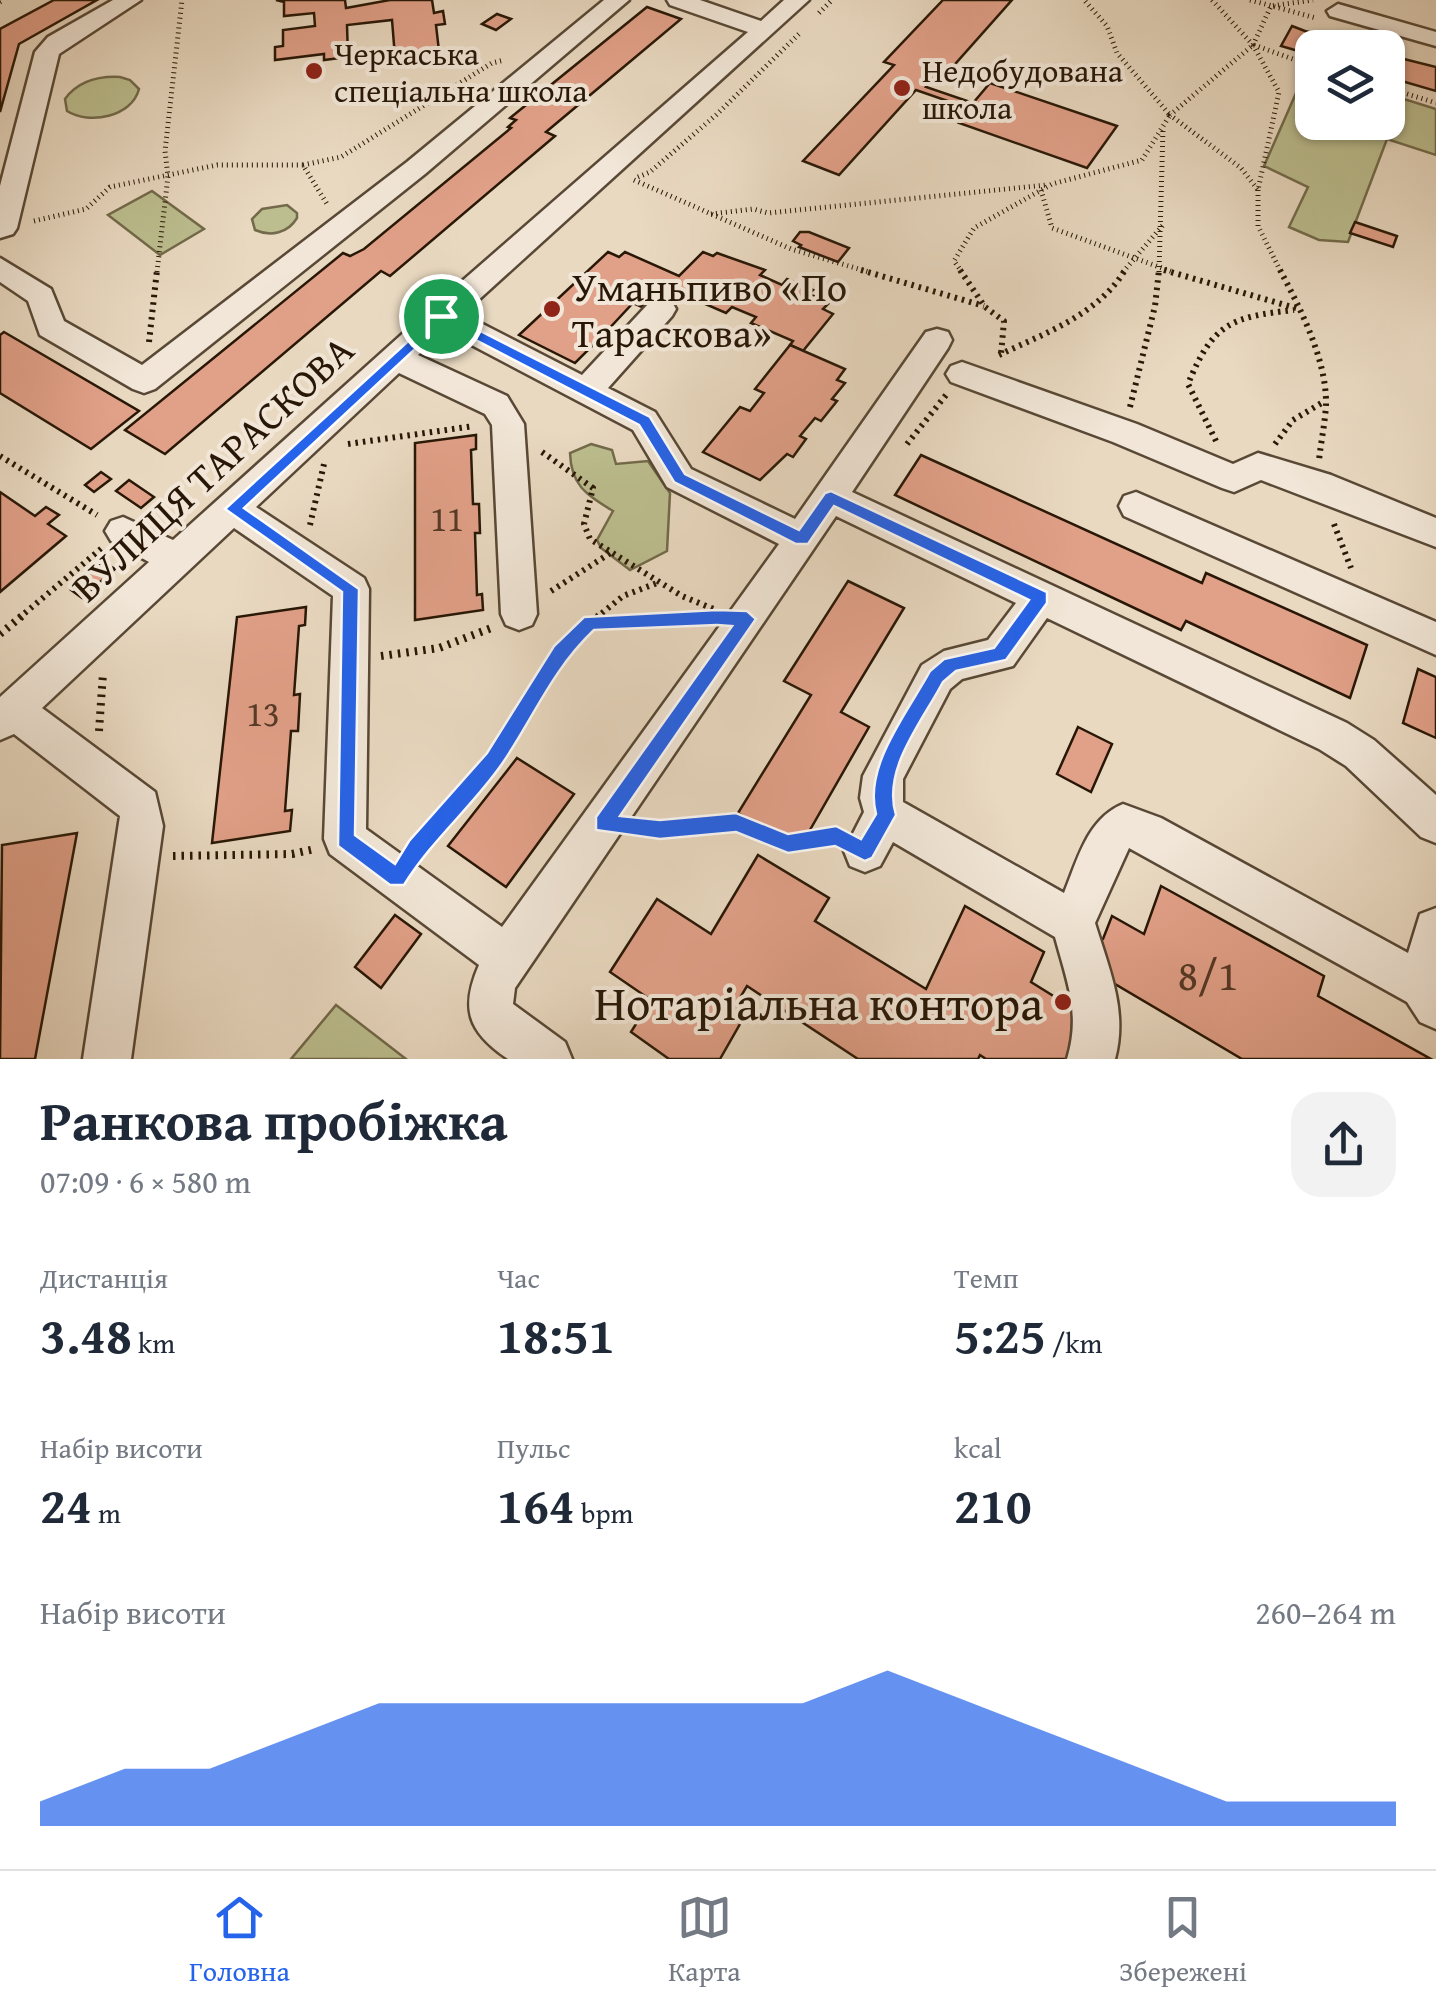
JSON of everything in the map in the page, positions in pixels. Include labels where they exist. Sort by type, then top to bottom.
[{"type":"street","points":[[1,233],[46,52],[56,42],[130,0]]},
{"type":"street","points":[[0,268],[41,296],[51,328],[144,381],[618,0]]},
{"type":"street","points":[[678,0],[765,30]]},
{"type":"street","name":"ВУЛИЦЯ ТАРАСКОВА","points":[[7,716],[441,316],[619,174],[798,0]]},
{"type":"street","points":[[1338,11],[1436,39]]},
{"type":"street","points":[[586,391],[661,309]]},
{"type":"street","points":[[441,316],[644,421],[680,478],[802,539]]},
{"type":"street","points":[[548,1059],[494,1019],[487,1003],[491,983],[831,498],[936,340]]},
{"type":"street","points":[[394,358],[496,404],[508,424],[519,614]]},
{"type":"street","points":[[962,374],[1246,472],[1319,485],[1436,532]]},
{"type":"street","points":[[831,498],[1333,736],[1360,753],[1436,823]]},
{"type":"street","points":[[1136,506],[1436,638]]},
{"type":"street","points":[[233,509],[350,589],[345,840],[508,958]]},
{"type":"street","points":[[123,531],[176,560]]},
{"type":"street","points":[[1040,598],[1000,654],[944,667],[936,677],[883,776],[876,833],[1073,923]]},
{"type":"street","points":[[7,716],[84,762],[140,806],[138,856],[107,1059]]},
{"type":"street","points":[[1090,1059],[1099,1030],[1097,1007],[1073,923],[1108,838],[1123,825],[1146,832],[1430,996],[1436,930]]},
{"type":"path","points":[[144,381],[168,176],[166,151],[182,0]]},
{"type":"path","points":[[619,174],[650,172],[716,116],[832,0]]},
{"type":"path","points":[[1084,0],[1107,26],[1117,53],[1170,115],[1241,168],[1258,190]]},
{"type":"path","points":[[1212,0],[1253,45],[1279,92],[1258,190],[1258,226],[1300,310],[1326,401],[1316,476],[1367,608]]},
{"type":"path","points":[[1250,0],[1314,19],[1338,11]]},
{"type":"path","points":[[1271,6],[1313,0]]},
{"type":"path","points":[[711,214],[753,210],[768,214],[1052,184],[1142,160],[1170,115],[1253,45],[1271,6]]},
{"type":"path","points":[[1253,45],[1295,60]]},
{"type":"path","points":[[1,233],[86,209],[110,188],[217,165],[303,165],[341,157],[492,62],[555,52]]},
{"type":"path","points":[[1405,93],[1436,103]]},
{"type":"path","points":[[1125,433],[1155,306],[1162,224],[1163,126]]},
{"type":"path","points":[[303,165],[341,226]]},
{"type":"path","points":[[619,174],[791,249],[985,307]]},
{"type":"path","points":[[1001,354],[1004,321],[985,307],[954,261],[974,228],[1052,184]]},
{"type":"path","points":[[1041,190],[1052,228],[1131,259],[1300,310]]},
{"type":"path","points":[[962,374],[1081,315],[1113,290],[1131,259],[1162,224]]},
{"type":"path","points":[[1300,310],[1238,316],[1203,344],[1188,384],[1246,472],[1293,420],[1326,401]]},
{"type":"path","points":[[303,555],[325,460],[344,445],[453,427],[508,424],[594,488],[584,524],[590,539],[693,603],[747,619]]},
{"type":"path","points":[[0,456],[123,531],[0,634]]},
{"type":"path","points":[[397,878],[416,848],[494,760],[560,651],[622,596],[656,583]]},
{"type":"path","points":[[590,623],[747,619]]},
{"type":"path","points":[[84,762],[99,740],[106,622]]},
{"type":"path","points":[[603,824],[660,830],[736,822],[788,843],[876,833]]},
{"type":"path","points":[[138,856],[292,854],[345,840]]},
{"type":"green space","points":[[120,77],[139,89],[135,99],[119,112],[98,118],[67,111],[65,99],[76,88],[97,79]]},
{"type":"green space","points":[[1295,95],[1295,140],[1387,140],[1348,242],[1319,240],[1289,227],[1308,187],[1264,166]]},
{"type":"green space","points":[[1405,99],[1436,109],[1436,155],[1390,140],[1405,140]]},
{"type":"green space","points":[[152,191],[204,229],[160,255],[108,215]]},
{"type":"green space","points":[[287,205],[297,213],[289,227],[273,233],[255,230],[252,219],[262,209]]},
{"type":"green space","points":[[591,444],[612,450],[616,464],[648,461],[670,493],[667,551],[630,570],[601,548],[597,540],[613,511],[588,494],[573,474],[570,453]]},
{"type":"green space","points":[[336,1005],[406,1059],[291,1059]]},
{"type":"building","points":[[54,0],[97,0],[19,44],[0,112],[0,29]]},
{"type":"building","points":[[276,0],[345,0],[346,8],[390,0],[432,0],[434,13],[443,11],[445,24],[436,25],[439,51],[395,57],[392,20],[347,25],[348,57],[324,60],[324,54],[275,60],[275,47],[283,46],[283,30],[315,26],[314,13],[284,16],[284,2]]},
{"type":"building","name":"Недобудована школа","points":[[943,0],[1012,0],[940,81],[933,79],[926,87],[973,103],[990,83],[1117,126],[1087,168],[959,123],[971,109],[916,90],[839,175],[803,161],[894,65],[884,62]]},
{"type":"building","points":[[647,7],[681,19],[546,132],[555,136],[390,276],[381,271],[165,454],[125,430],[343,253],[350,256],[364,249],[511,128],[508,127],[516,120],[510,118]]},
{"type":"building","points":[[497,14],[511,19],[496,30],[482,24]]},
{"type":"building","points":[[1292,26],[1302,30],[1295,30],[1295,50],[1281,46]]},
{"type":"building","points":[[1405,59],[1436,67],[1436,91],[1405,82]]},
{"type":"building","points":[[1355,222],[1397,236],[1393,247],[1350,233]]},
{"type":"building","points":[[800,232],[849,248],[838,262],[799,247],[793,241]]},
{"type":"building","points":[[608,252],[619,257],[625,252],[679,276],[703,252],[713,256],[717,253],[765,270],[760,275],[782,285],[787,279],[813,290],[809,294],[829,303],[823,309],[833,314],[803,351],[790,345],[793,341],[751,323],[756,317],[732,307],[726,313],[657,283],[651,290],[657,292],[642,307],[633,303],[605,333],[612,336],[599,349],[593,345],[575,363],[519,335]]},
{"type":"building","points":[[4,332],[139,411],[91,449],[0,393],[0,335]]},
{"type":"building","points":[[790,345],[845,369],[837,380],[845,383],[821,421],[815,418],[800,436],[806,439],[793,457],[787,454],[760,480],[703,452],[740,407],[750,411],[764,393],[755,389]]},
{"type":"building","points":[[476,435],[476,449],[471,450],[473,504],[479,504],[480,533],[475,533],[477,595],[482,594],[483,610],[415,620],[415,443]]},
{"type":"building","points":[[921,455],[1202,583],[1206,573],[1367,645],[1350,698],[1186,621],[1181,630],[895,495]]},
{"type":"building","points":[[101,472],[111,479],[94,492],[85,485]]},
{"type":"building","points":[[129,480],[154,497],[141,508],[116,491]]},
{"type":"building","points":[[0,492],[35,516],[46,507],[59,515],[48,524],[66,536],[0,592]]},
{"type":"building","points":[[147,514],[164,526],[149,539],[132,527]]},
{"type":"building","points":[[103,562],[115,569],[82,598],[71,590]]},
{"type":"building","points":[[848,581],[904,608],[841,712],[869,727],[799,849],[738,813],[811,695],[784,681]]},
{"type":"building","points":[[306,607],[305,625],[299,626],[294,695],[300,694],[298,731],[291,731],[285,811],[292,810],[290,831],[212,843],[237,617]]},
{"type":"building","points":[[1418,669],[1436,677],[1436,738],[1403,723]]},
{"type":"building","points":[[1078,727],[1112,744],[1091,792],[1057,774]]},
{"type":"building","points":[[517,758],[574,794],[506,887],[448,846]]},
{"type":"building","points":[[77,833],[35,1059],[0,1059],[2,845]]},
{"type":"building","points":[[758,855],[829,898],[815,921],[926,989],[965,906],[1044,952],[1031,982],[1084,1015],[1067,1059],[986,1059],[980,1055],[978,1059],[858,1059],[747,986],[741,996],[752,1003],[720,1059],[669,1059],[631,1032],[651,1000],[610,972],[657,899],[711,934]]},
{"type":"building","points":[[1161,886],[1324,976],[1318,996],[1431,1059],[1242,1059],[1093,971],[1095,944],[1103,939],[1112,916],[1144,934]]},
{"type":"building","points":[[395,915],[421,934],[381,988],[355,967]]},
{"type":"place","name":"Черкаська спеціальна школа","points":[[314,71]]},
{"type":"place","name":"Недобудована школа","points":[[902,88]]},
{"type":"place","name":"Уманьпиво «По Тараскова»","points":[[552,309]]},
{"type":"place","name":"Нотаріальна контора","points":[[1063,1002]]},
{"type":"route","points":[[441,316],[644,421],[680,478],[802,539],[831,498],[1040,598],[1000,654],[944,667],[936,677],[883,776],[880,787],[886,815],[865,851],[836,836],[788,843],[736,822],[660,830],[603,824],[747,619],[717,618],[590,623],[560,651],[494,760],[416,848],[397,878],[345,840],[350,589],[233,509],[441,316]]}]
